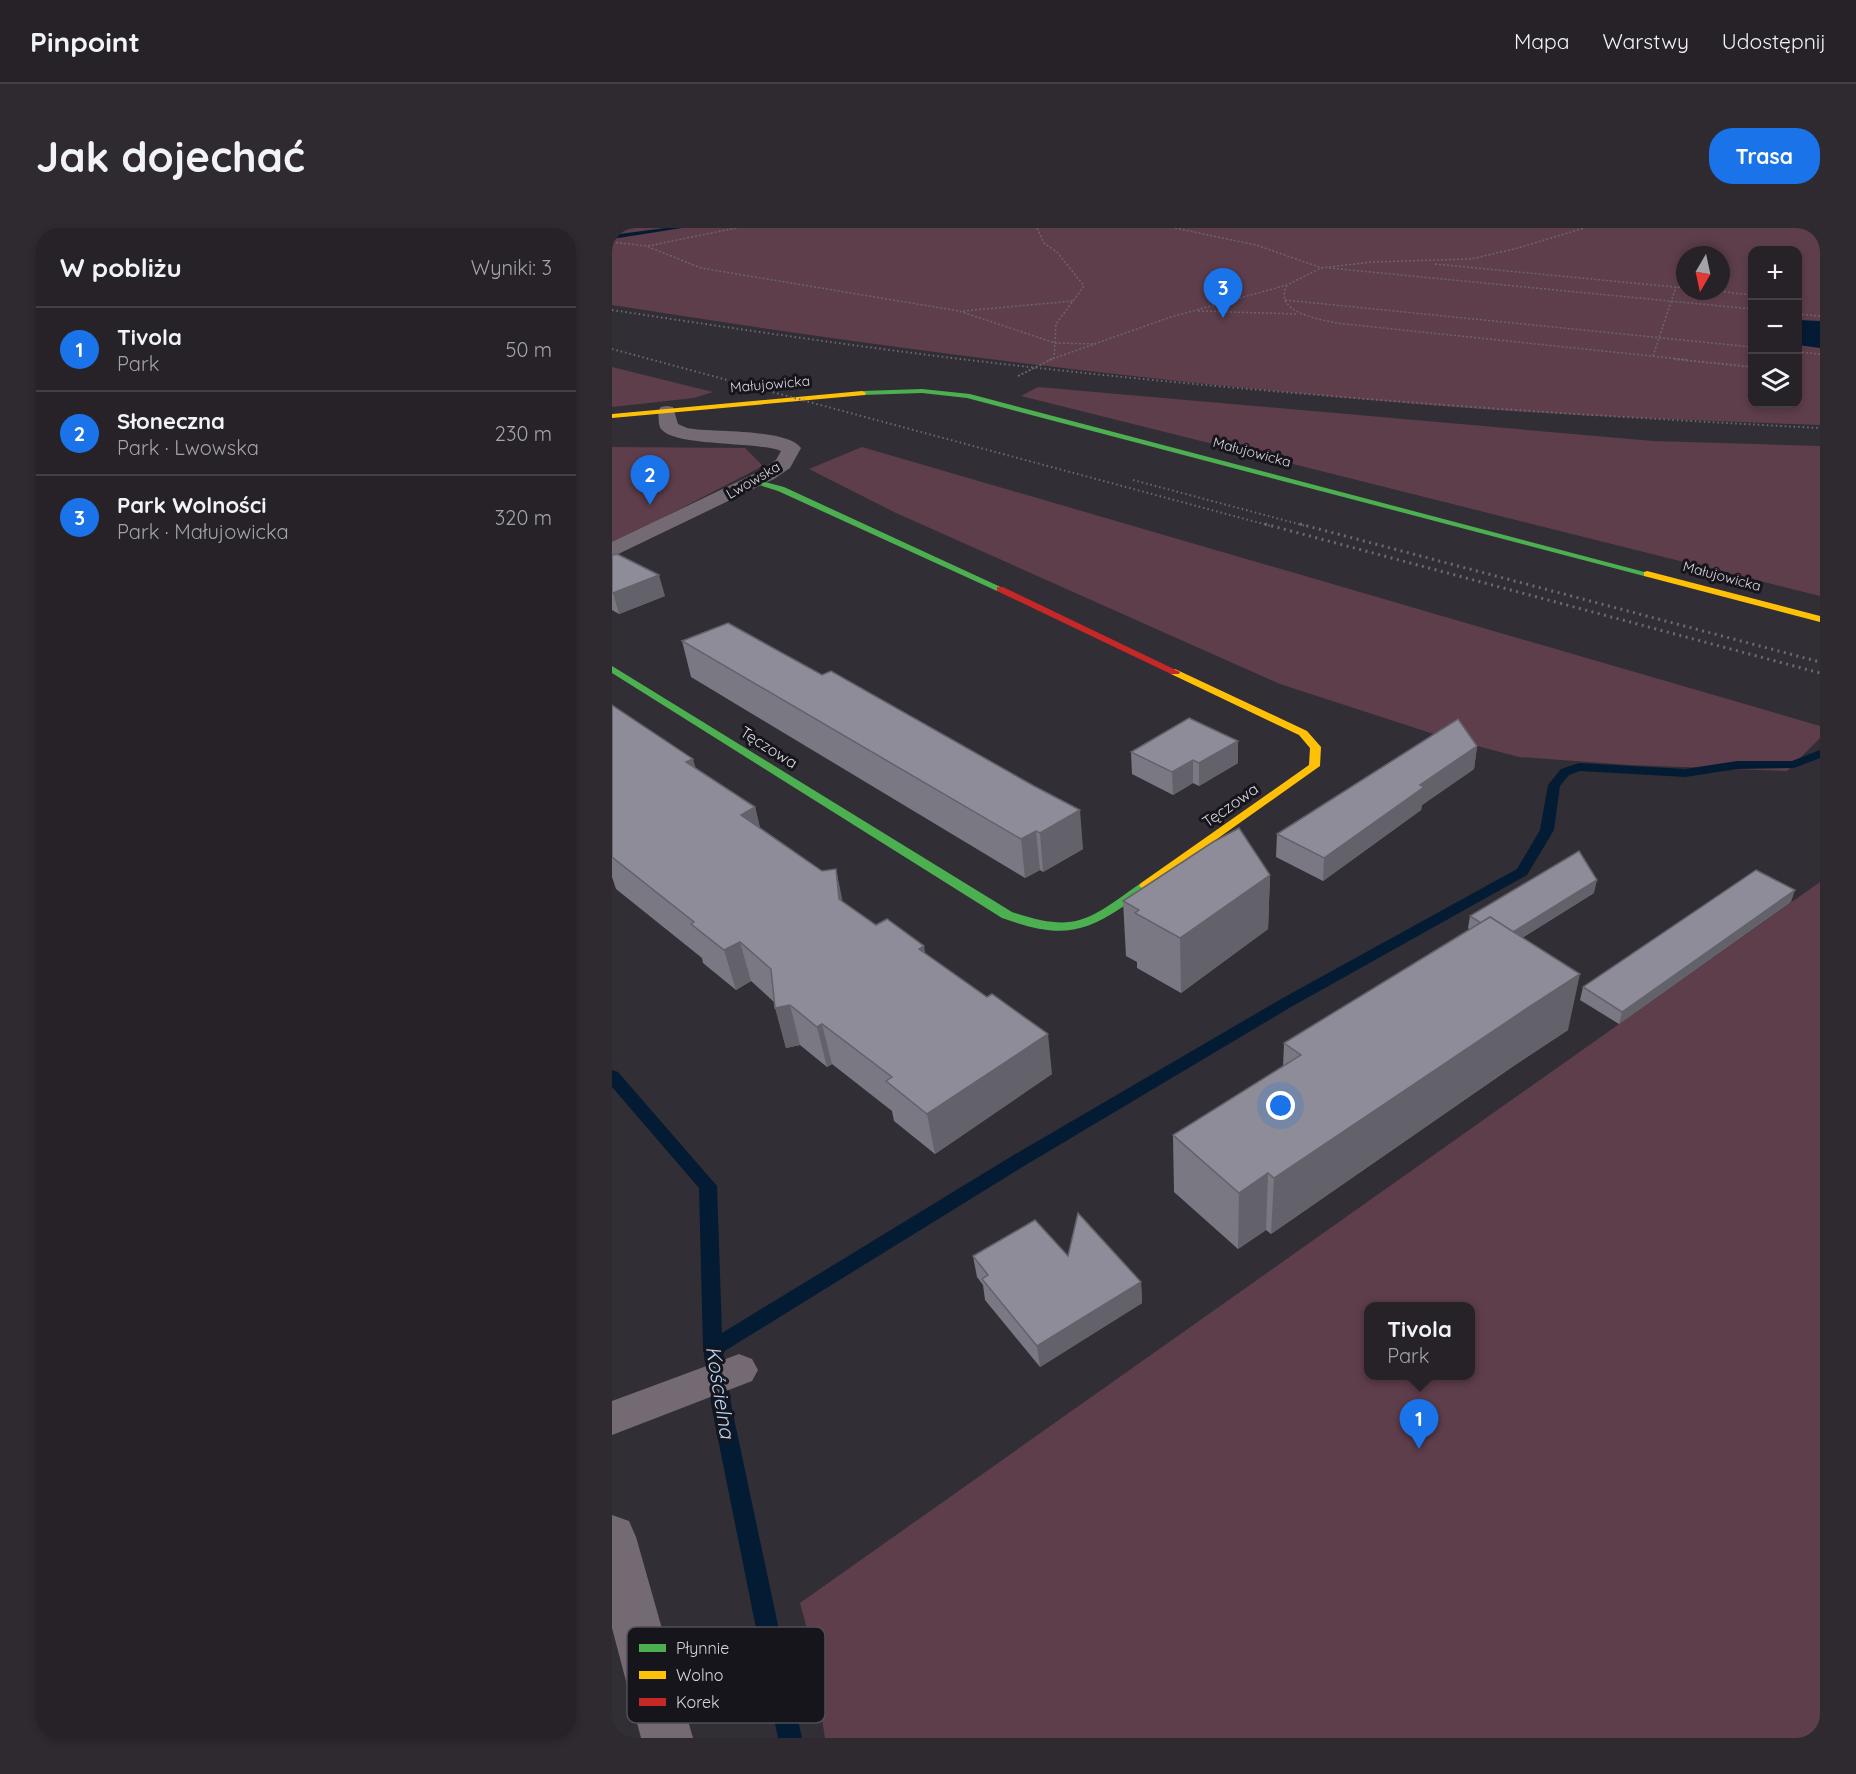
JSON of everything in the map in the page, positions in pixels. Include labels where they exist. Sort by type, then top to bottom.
[{"type":"street","name":"Małujowicka","points":[[612,416],[873,392],[922,391],[967,396],[1820,619]]},
{"type":"street","name":"Lwowska","points":[[612,550],[756,482],[790,457],[791,448],[764,438],[693,435],[677,432],[669,427],[667,411]]},
{"type":"street","name":"Tęczowa","points":[[612,669],[1007,915],[1036,925],[1067,928],[1103,915],[1314,766],[1316,747],[1304,733],[1007,592],[781,489],[756,482]]},
{"type":"street","points":[[612,1537],[637,1627]]},
{"type":"street","points":[[663,1723],[667,1738]]},
{"type":"lane","points":[[612,1418],[739,1370]]},
{"type":"path","points":[[646,246],[736,228]]},
{"type":"path","points":[[1037,228],[1044,243],[1057,252],[1084,286],[1056,324],[1054,358]]},
{"type":"path","points":[[1175,228],[1256,245],[1321,267],[1748,309]]},
{"type":"path","points":[[1027,370],[1054,358],[1192,311],[1287,285],[1321,267],[1371,262],[1471,259],[1584,228]]},
{"type":"path","points":[[612,242],[646,246],[701,268],[959,311],[1055,343],[1098,344]]},
{"type":"path","points":[[1421,262],[1676,287],[1653,356]]},
{"type":"path","points":[[1287,285],[1283,292],[1284,300],[1299,314]]},
{"type":"path","points":[[1730,293],[1748,295]]},
{"type":"path","points":[[959,311],[1073,300]]},
{"type":"path","points":[[1284,300],[1748,348]]},
{"type":"path","points":[[1192,311],[1299,314],[1336,323],[1748,367]]},
{"type":"path","points":[[1802,314],[1820,316]]},
{"type":"path","points":[[1802,352],[1820,354]]},
{"type":"shaded area","points":[[612,228],[1820,228],[1820,425],[1509,411],[1405,403],[1107,373],[810,335],[612,305]]},
{"type":"shaded area","points":[[612,367],[713,392],[694,398],[612,407]]},
{"type":"shaded area","points":[[1038,387],[1653,441],[1820,446],[1820,596],[1021,396]]},
{"type":"shaded area","points":[[612,447],[745,448],[763,466],[612,544]]},
{"type":"shaded area","points":[[862,447],[1820,726],[1820,738],[1787,771],[1630,765],[1519,757],[1443,737],[1280,684],[896,513],[809,469]]},
{"type":"shaded area","points":[[1820,882],[1820,1738],[825,1738],[823,1723],[825,1723],[825,1627],[807,1627],[800,1603]]},
{"type":"water","points":[[1802,320],[1820,321],[1820,348],[1802,346]]},
{"type":"building","points":[[617,554],[659,575],[612,593],[612,555]]},
{"type":"building","points":[[728,623],[822,675],[831,671],[1080,810],[1040,833],[1036,831],[1021,839],[682,641]]},
{"type":"building","points":[[612,705],[693,759],[686,762],[755,807],[741,815],[822,871],[836,869],[839,899],[876,925],[887,919],[924,946],[919,949],[987,997],[992,994],[1048,1034],[927,1114],[886,1081],[892,1077],[822,1024],[817,1027],[790,1005],[775,1008],[771,969],[740,942],[724,950],[691,924],[694,922],[612,857]]},
{"type":"building","points":[[1189,718],[1238,741],[1199,763],[1193,760],[1172,772],[1131,752]]},
{"type":"building","points":[[1458,719],[1477,746],[1420,785],[1424,787],[1324,858],[1277,834]]},
{"type":"building","points":[[1239,828],[1270,875],[1180,938],[1135,913],[1139,910],[1123,901],[1213,842]]},
{"type":"building","points":[[1579,851],[1597,880],[1513,932],[1490,917],[1481,923],[1470,916]]},
{"type":"building","points":[[1756,870],[1795,890],[1622,1012],[1583,987]]},
{"type":"building","points":[[1490,917],[1580,974],[1274,1178],[1268,1173],[1239,1193],[1173,1135],[1301,1055],[1284,1043]]},
{"type":"building","points":[[1078,1213],[1141,1282],[1037,1346],[982,1279],[988,1275],[973,1256],[1035,1220],[1068,1256]]},
{"type":"waterway","name":"Kościelna","points":[[612,237],[679,228]]},
{"type":"waterway","points":[[713,1348],[1018,1161],[1286,1003],[1522,872],[1547,830],[1554,785],[1565,772],[1579,767],[1685,773],[1737,765],[1794,764],[1820,754]]},
{"type":"waterway","name":"Kościelna","points":[[612,1076],[708,1186],[713,1348]]},
{"type":"waterway","name":"Kościelna","points":[[713,1348],[722,1409],[767,1627]]},
{"type":"waterway","name":"Kościelna","points":[[787,1723],[790,1738]]},
{"type":"railway","points":[[612,310],[895,351],[1160,381],[1442,405],[1820,428]]},
{"type":"railway","points":[[612,349],[1271,526]]},
{"type":"railway","points":[[1133,480],[1306,526]]},
{"type":"railway","points":[[1265,524],[1820,673]]},
{"type":"railway","points":[[1300,524],[1820,662]]},
{"type":"traffic: fast","points":[[862,393],[922,391],[967,396],[1647,574]]},
{"type":"traffic: fast","points":[[756,481],[781,489],[1000,589]]},
{"type":"traffic: fast","points":[[612,669],[1007,915],[1051,928],[1077,926],[1108,912],[1145,886]]},
{"type":"traffic: slow","points":[[612,416],[862,393]]},
{"type":"traffic: slow","points":[[1647,574],[1820,619]]},
{"type":"traffic: slow","points":[[1145,886],[1314,766],[1316,747],[1303,733],[1175,672]]},
{"type":"traffic: jam","points":[[1000,589],[1175,672]]},
{"type":"place","name":"Park Wolności","points":[[1223,318]]},
{"type":"place","name":"Słoneczna","points":[[650,505]]},
{"type":"place","name":"Tivola","points":[[1419,1449]]}]
